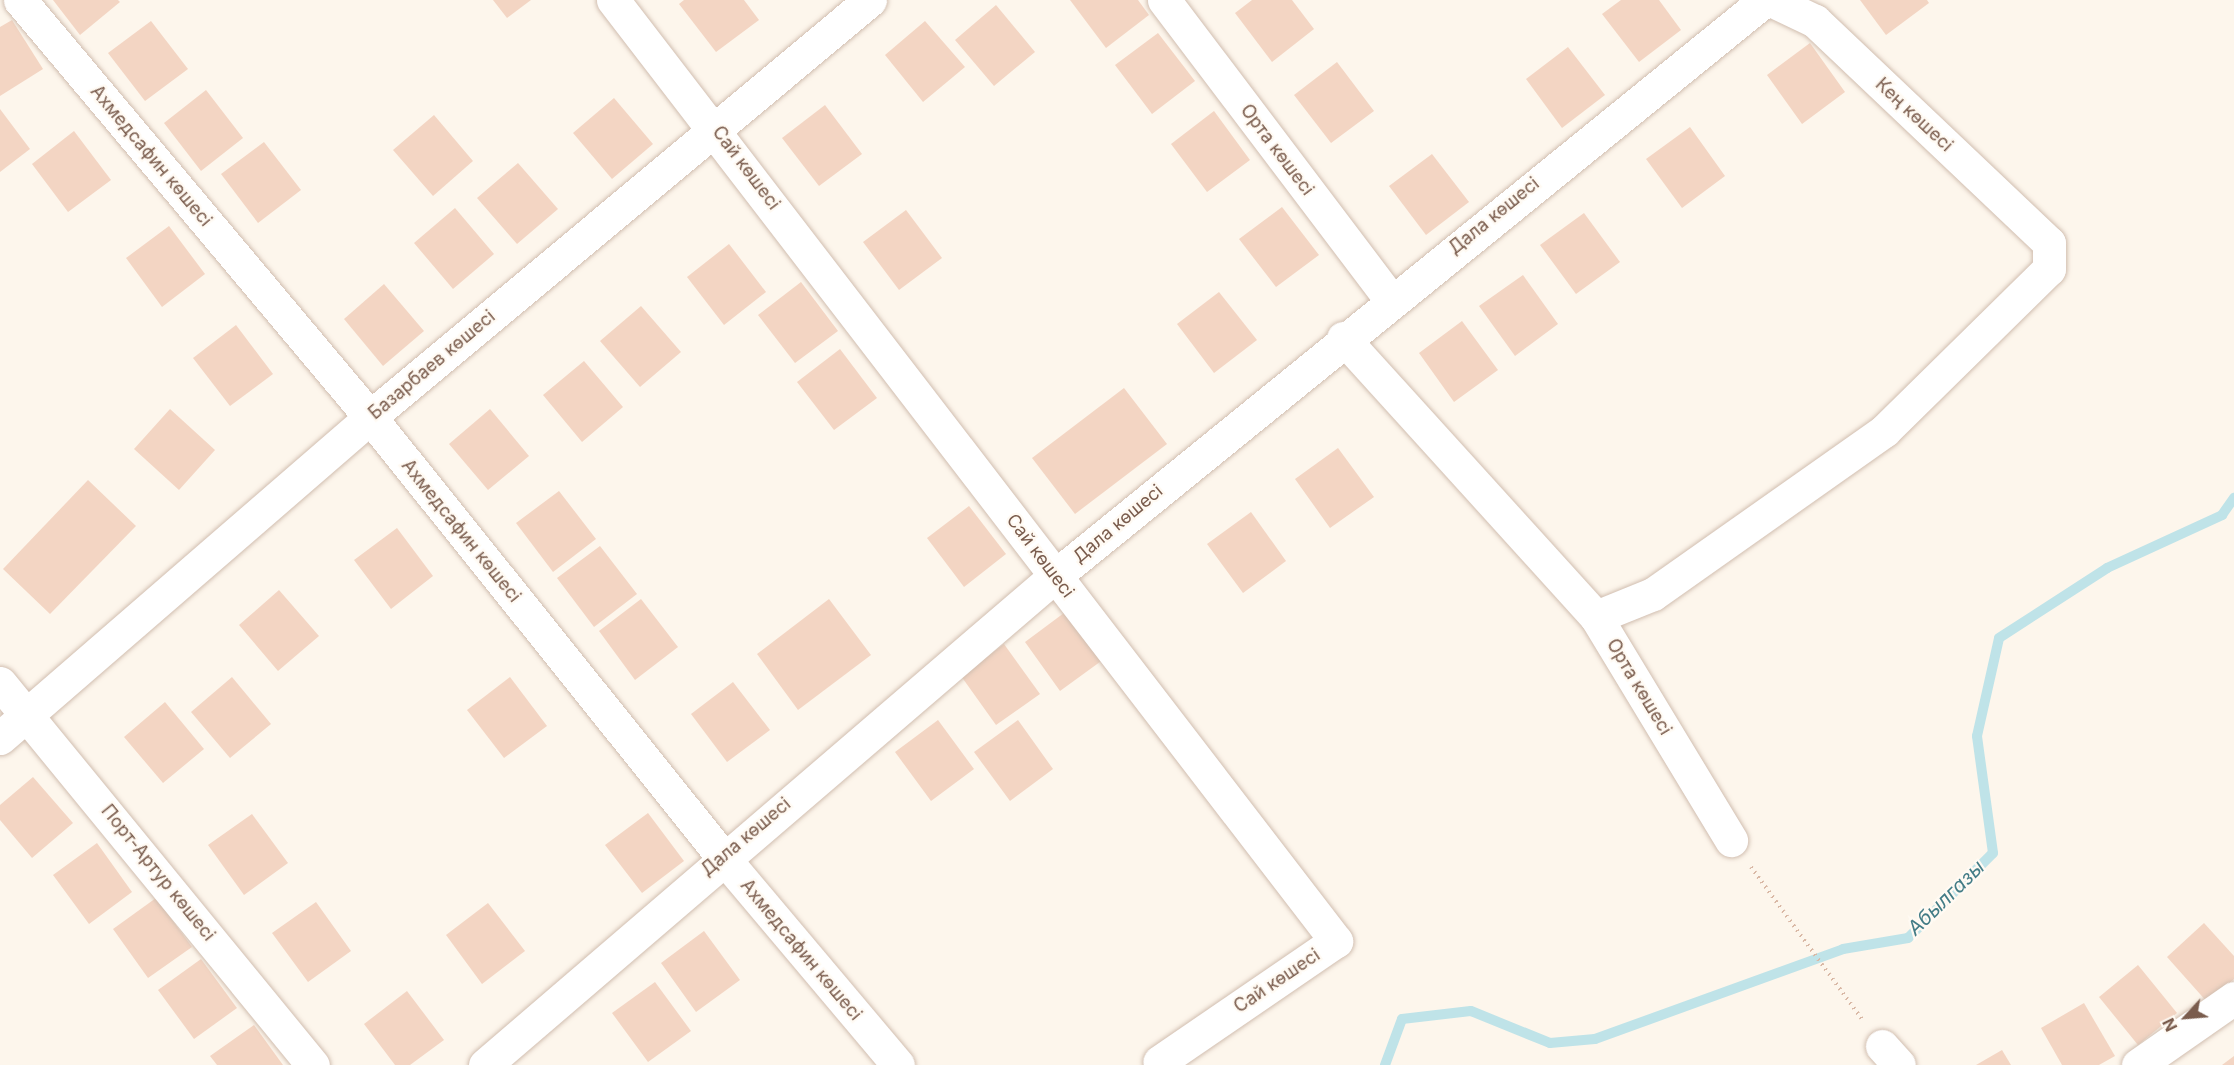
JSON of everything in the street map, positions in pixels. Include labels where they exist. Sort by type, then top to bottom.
[{"type":"street","points":[[0,8],[12,0]]},
{"type":"street","name":"Ахмедсафин көшесі","points":[[21,0],[370,417],[722,856],[897,1065]]},
{"type":"street","name":"Сай көшесі","points":[[613,0],[715,126],[1055,576],[1336,941],[1159,1062]]},
{"type":"street","name":"Базарбаев көшесі","points":[[0,738],[370,417],[715,126],[870,0]]},
{"type":"street","name":"Орта көшесі","points":[[1164,0],[1390,299]]},
{"type":"street","name":"Дала көшесі","points":[[484,1065],[722,856],[1055,576],[1390,299],[1765,0]]},
{"type":"street","name":"Кең көшесі","points":[[1596,617],[1653,594],[1884,431],[2049,269],[2049,243],[1815,21],[1771,0]]},
{"type":"street","name":"Орта көшесі","points":[[1343,338],[1596,617],[1731,840]]},
{"type":"street","name":"Порт-Артур көшесі","points":[[0,683],[27,713],[313,1065]]},
{"type":"street","points":[[2138,1065],[2234,998]]},
{"type":"path","points":[[1731,840],[1890,1055]]},
{"type":"building","points":[[53,0],[118,0],[120,2],[80,35]]},
{"type":"building","points":[[493,0],[531,0],[507,18]]},
{"type":"building","points":[[684,0],[744,0],[759,20],[716,52],[679,4]]},
{"type":"building","points":[[1070,0],[1138,0],[1149,15],[1106,48]]},
{"type":"building","points":[[1252,0],[1292,0],[1314,29],[1272,62],[1235,13]]},
{"type":"building","points":[[1621,0],[1659,0],[1681,30],[1639,62],[1602,14]]},
{"type":"building","points":[[1860,0],[1927,0],[1929,3],[1886,35]]},
{"type":"building","points":[[996,5],[1035,52],[994,86],[955,40]]},
{"type":"building","points":[[12,20],[43,69],[0,96],[0,27]]},
{"type":"building","points":[[151,21],[188,69],[145,101],[108,53]]},
{"type":"building","points":[[925,21],[965,67],[923,102],[885,55]]},
{"type":"building","points":[[1158,33],[1195,81],[1152,114],[1115,65]]},
{"type":"building","points":[[1810,43],[1845,92],[1802,124],[1767,75]]},
{"type":"building","points":[[1568,47],[1605,95],[1562,128],[1526,79]]},
{"type":"building","points":[[1337,62],[1374,111],[1331,143],[1294,95]]},
{"type":"building","points":[[206,90],[243,138],[201,171],[164,123]]},
{"type":"building","points":[[614,98],[653,144],[612,179],[573,133]]},
{"type":"building","points":[[825,105],[862,154],[819,186],[782,138]]},
{"type":"building","points":[[0,109],[30,149],[0,172]]},
{"type":"building","points":[[1214,111],[1250,160],[1207,192],[1171,144]]},
{"type":"building","points":[[434,115],[473,161],[433,196],[393,150]]},
{"type":"building","points":[[1690,127],[1725,176],[1682,208],[1646,159]]},
{"type":"building","points":[[74,131],[111,180],[68,212],[32,164]]},
{"type":"building","points":[[264,142],[301,190],[258,223],[221,174]]},
{"type":"building","points":[[1432,154],[1469,202],[1426,235],[1389,186]]},
{"type":"building","points":[[518,163],[558,209],[517,244],[477,198]]},
{"type":"building","points":[[1282,207],[1319,255],[1276,287],[1239,239]]},
{"type":"building","points":[[455,208],[494,254],[453,289],[414,243]]},
{"type":"building","points":[[906,210],[942,258],[899,290],[863,242]]},
{"type":"building","points":[[1584,213],[1620,262],[1576,294],[1540,245]]},
{"type":"building","points":[[169,226],[205,274],[162,307],[126,258]]},
{"type":"building","points":[[729,244],[766,292],[724,325],[687,277]]},
{"type":"building","points":[[1523,275],[1558,324],[1515,356],[1479,306]]},
{"type":"building","points":[[801,282],[838,331],[795,363],[758,315]]},
{"type":"building","points":[[384,284],[424,331],[383,366],[344,319]]},
{"type":"building","points":[[1219,292],[1257,340],[1214,373],[1177,324]]},
{"type":"building","points":[[641,306],[681,352],[640,387],[600,341]]},
{"type":"building","points":[[1462,321],[1498,370],[1454,402],[1419,353]]},
{"type":"building","points":[[236,325],[273,374],[230,406],[193,358]]},
{"type":"building","points":[[840,349],[877,398],[834,430],[797,382]]},
{"type":"building","points":[[584,361],[623,407],[582,442],[543,395]]},
{"type":"building","points":[[1124,388],[1167,444],[1075,514],[1032,458]]},
{"type":"building","points":[[170,409],[215,450],[179,490],[134,449]]},
{"type":"building","points":[[490,409],[529,456],[488,490],[449,444]]},
{"type":"building","points":[[1338,448],[1374,497],[1330,528],[1295,479]]},
{"type":"building","points":[[88,480],[136,526],[50,614],[3,569]]},
{"type":"building","points":[[559,491],[596,539],[553,572],[516,523]]},
{"type":"building","points":[[969,506],[1006,554],[964,587],[927,538]]},
{"type":"building","points":[[1251,512],[1286,561],[1243,593],[1207,544]]},
{"type":"building","points":[[397,528],[433,576],[391,609],[354,560]]},
{"type":"building","points":[[600,546],[637,594],[594,627],[557,578]]},
{"type":"building","points":[[279,590],[319,636],[278,671],[239,625]]},
{"type":"building","points":[[641,599],[678,647],[635,680],[599,631]]},
{"type":"building","points":[[829,599],[871,655],[798,710],[757,654]]},
{"type":"building","points":[[1068,610],[1104,659],[1060,691],[1025,642]]},
{"type":"building","points":[[1004,644],[1040,694],[996,725],[961,676]]},
{"type":"building","points":[[232,677],[271,724],[230,758],[191,712]]},
{"type":"building","points":[[510,677],[547,726],[504,758],[467,710]]},
{"type":"building","points":[[733,682],[770,730],[727,762],[691,714]]},
{"type":"building","points":[[165,702],[204,749],[163,783],[124,737]]},
{"type":"building","points":[[938,720],[974,769],[931,801],[895,752]]},
{"type":"building","points":[[1018,720],[1053,769],[1010,801],[974,752]]},
{"type":"building","points":[[33,777],[73,823],[32,858],[0,820],[0,805]]},
{"type":"building","points":[[648,813],[684,861],[642,893],[605,845]]},
{"type":"building","points":[[252,814],[288,863],[244,895],[208,845]]},
{"type":"building","points":[[97,843],[132,892],[89,924],[53,875]]},
{"type":"building","points":[[156,898],[192,947],[148,978],[113,929]]},
{"type":"building","points":[[316,902],[351,951],[308,982],[272,933]]},
{"type":"building","points":[[488,903],[525,951],[482,984],[446,935]]},
{"type":"building","points":[[2204,923],[2234,956],[2234,979],[2208,1003],[2167,957]]},
{"type":"building","points":[[704,931],[740,980],[696,1012],[661,963]]},
{"type":"building","points":[[201,959],[237,1008],[194,1039],[158,990]]},
{"type":"building","points":[[2138,965],[2177,1013],[2138,1045],[2099,997]]},
{"type":"building","points":[[655,982],[691,1031],[648,1062],[612,1013]]},
{"type":"building","points":[[407,991],[444,1040],[410,1065],[395,1065],[364,1024]]},
{"type":"building","points":[[2084,1003],[2115,1056],[2099,1065],[2062,1065],[2041,1028]]},
{"type":"building","points":[[254,1025],[283,1065],[217,1065],[210,1056]]},
{"type":"building","points":[[2002,1050],[2011,1065],[1976,1065]]},
{"type":"building","points":[[2234,1056],[2234,1065],[2222,1065]]},
{"type":"waterway","name":"Абылгазы","points":[[1385,1065],[1402,1019],[1471,1011],[1550,1043],[1595,1039],[1843,949],[1908,938],[1993,853],[1977,736],[1999,638],[2107,568],[2222,515],[2234,498]]}]
